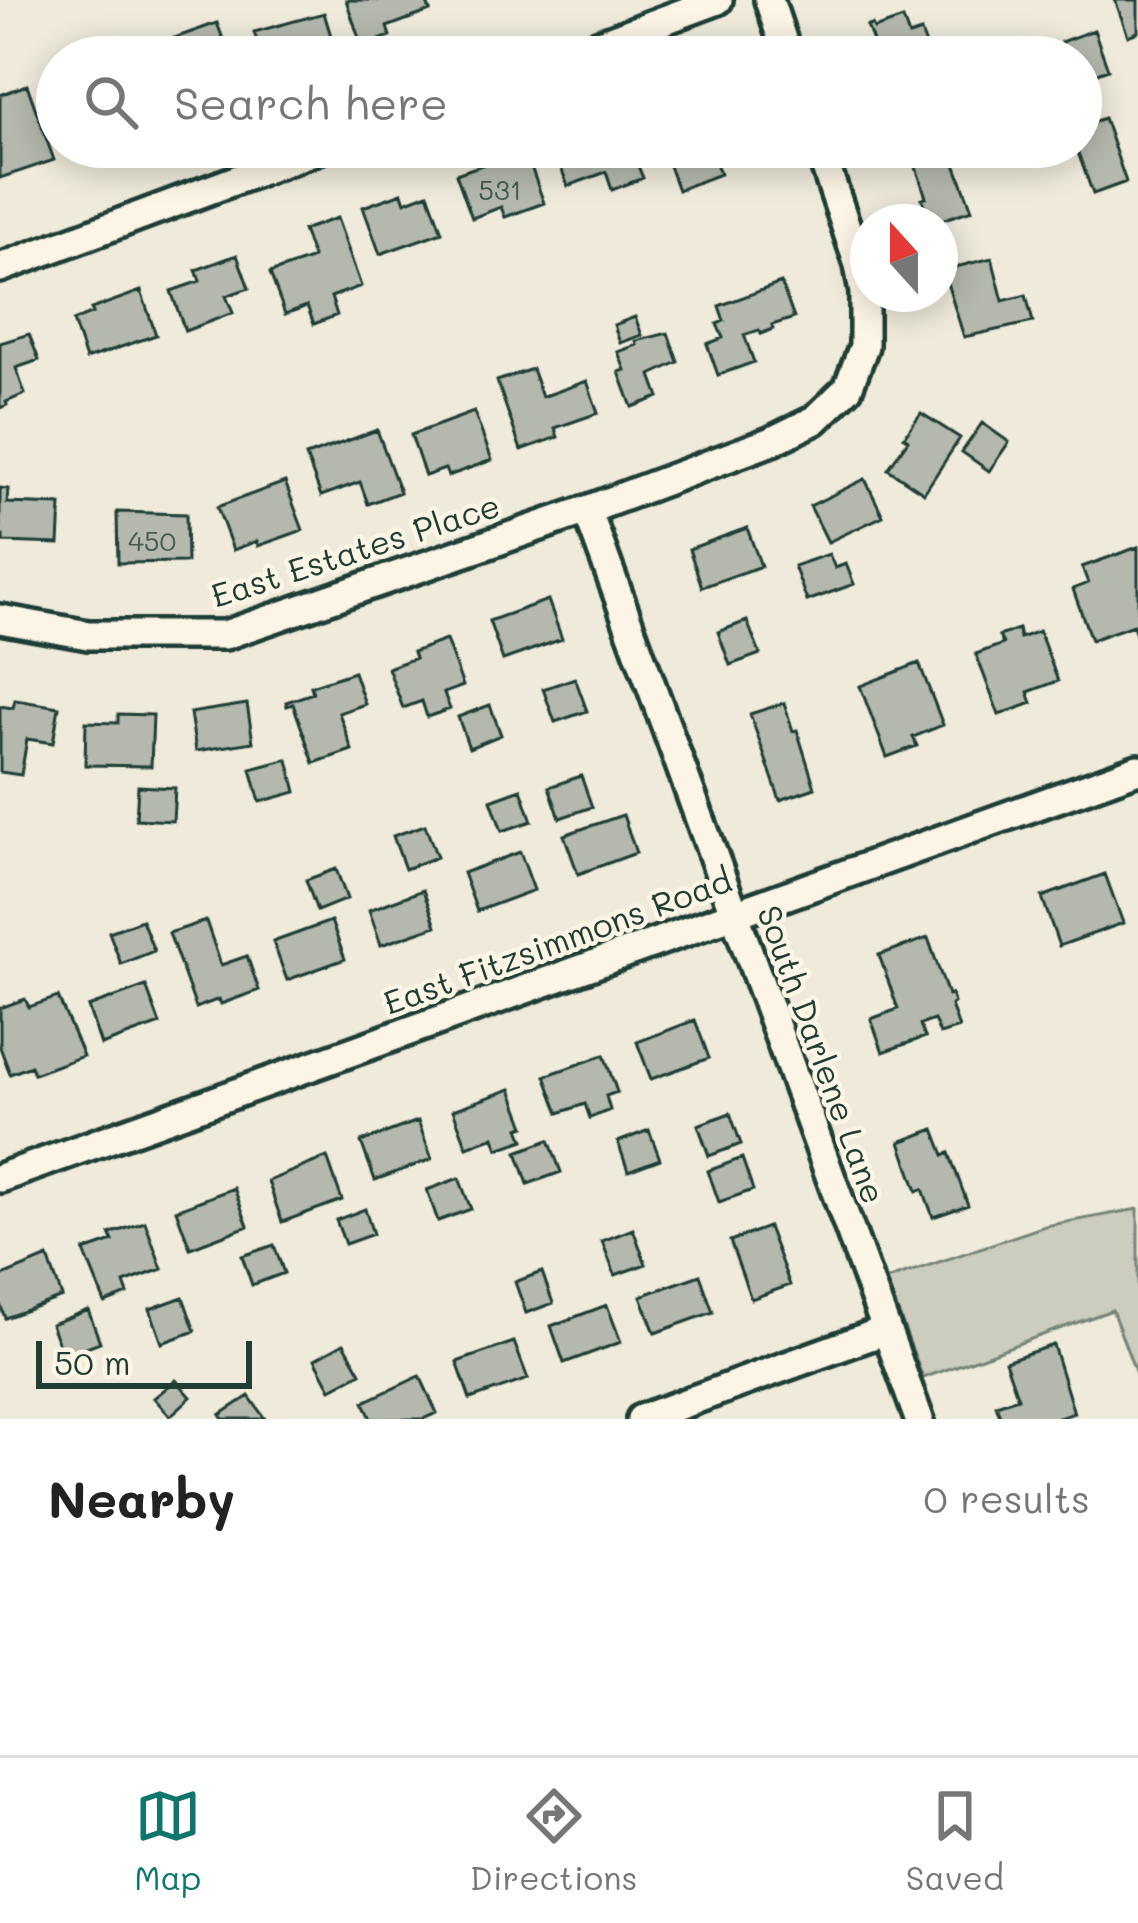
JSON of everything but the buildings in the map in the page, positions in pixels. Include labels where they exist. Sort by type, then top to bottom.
[{"type":"street","points":[[621,36],[718,0]]},
{"type":"street","points":[[769,0],[781,36]]},
{"type":"street","points":[[0,268],[268,168]]},
{"type":"street","name":"East Estates Place","points":[[0,619],[88,635],[225,635],[586,510],[772,441],[815,420],[848,388],[864,346],[860,265],[826,168]]},
{"type":"street","name":"South Darlene Lane","points":[[586,510],[919,1419]]},
{"type":"street","name":"East Fitzsimmons Road","points":[[0,1178],[1138,769]]},
{"type":"street","points":[[641,1419],[886,1330]]},
{"type":"shaded area","points":[[1138,1209],[1138,1379],[1112,1310],[923,1378],[886,1280],[1045,1226]]}]
